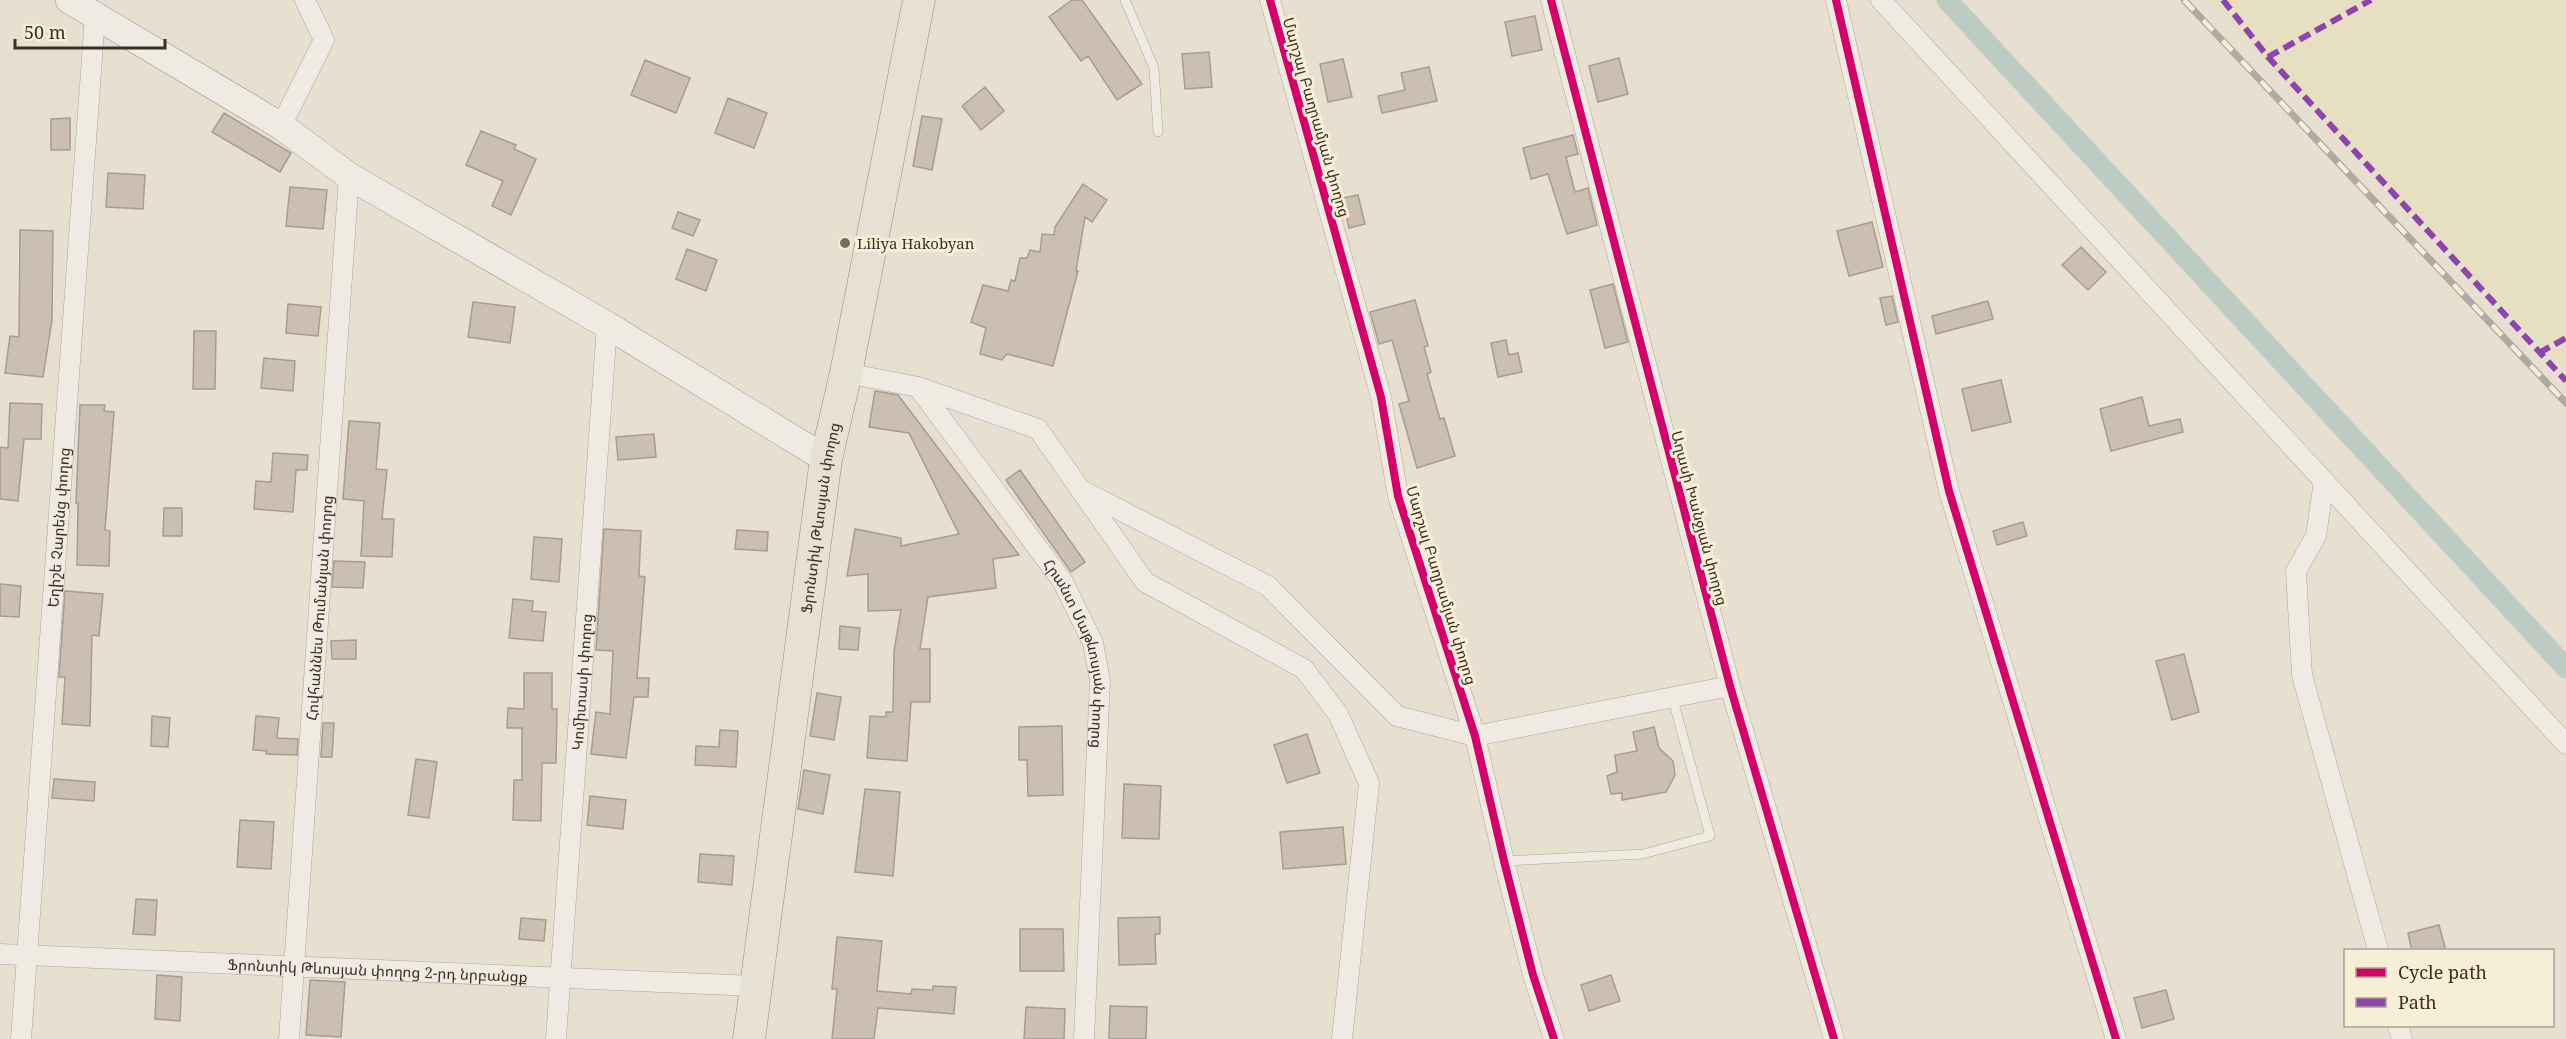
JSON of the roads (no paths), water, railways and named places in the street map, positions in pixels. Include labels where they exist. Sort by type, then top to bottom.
[{"type":"main road","name":"Ֆրոնտիկ Թևոսյան փողոց","points":[[749,1039],[826,459],[846,373],[919,0]]},
{"type":"street","points":[[69,0],[281,126],[349,177],[607,325],[826,459]]},
{"type":"street","points":[[281,126],[324,40],[305,0]]},
{"type":"street","name":"Մարշալ Բաղրամյան փողոց","points":[[1270,0],[1382,397],[1398,496],[1475,736],[1533,975],[1554,1039]]},
{"type":"street","name":"Աղասի Խանջյան փողոց","points":[[1551,0],[1730,686],[1834,1039]]},
{"type":"street","points":[[1836,0],[1949,491],[2116,1039]]},
{"type":"street","points":[[1881,0],[2566,744]]},
{"type":"street","name":"Եղիշե Չարենց փողոց","points":[[21,1039],[95,16]]},
{"type":"street","name":"Հովհաննես Թումանյան փողոց","points":[[289,1039],[349,177]]},
{"type":"street","name":"Կոմիտասի փողոց","points":[[556,1039],[607,325]]},
{"type":"street","points":[[846,373],[918,387],[1038,429],[1145,582],[1304,669],[1338,714],[1369,783],[1342,1039]]},
{"type":"street","name":"Հրանտ Մաթևոսյան փողոց","points":[[918,387],[1063,582],[1093,643],[1101,681],[1084,1039]]},
{"type":"street","points":[[2324,481],[2316,536],[2296,571],[2302,675],[2377,949]]},
{"type":"street","points":[[1081,490],[1268,586],[1397,716],[1475,736],[1672,695],[1730,686]]},
{"type":"street","name":"Ֆրոնտիկ Թևոսյան փողոց 2-րդ նրբանցք","points":[[0,954],[755,986]]},
{"type":"lane","points":[[1125,0],[1154,68],[1158,132]]},
{"type":"lane","points":[[1504,861],[1643,854],[1710,836],[1672,695]]},
{"type":"waterway","points":[[1947,0],[2566,668]]},
{"type":"railway","points":[[2184,0],[2566,403]]},
{"type":"place","name":"Liliya Hakobyan","points":[[845,243]]}]
